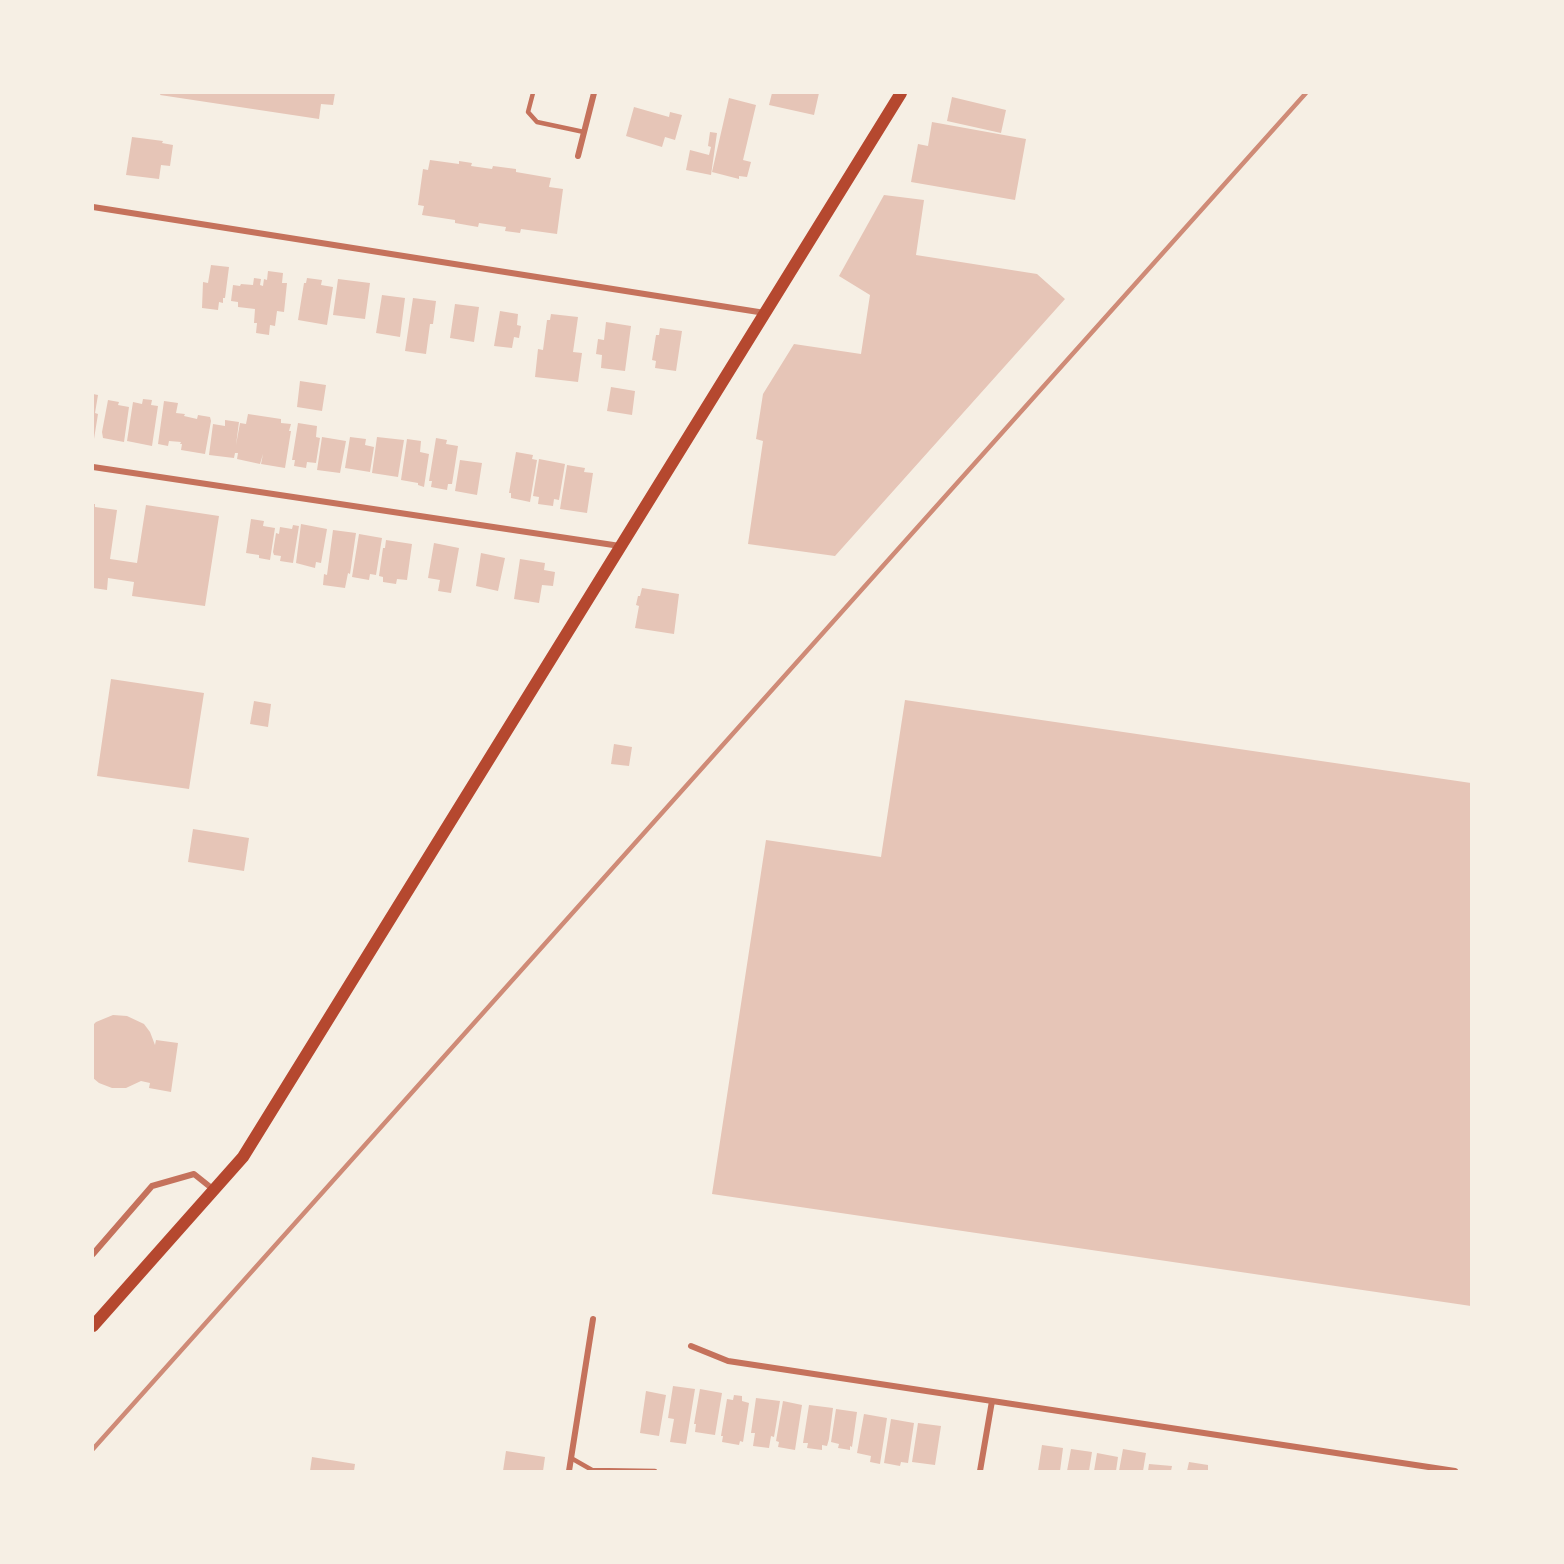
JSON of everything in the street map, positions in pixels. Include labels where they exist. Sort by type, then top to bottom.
[{"type":"main road","points":[[93,1326],[243,1157],[901,93]]},
{"type":"street","points":[[578,156],[594,93]]},
{"type":"street","points":[[93,207],[765,313]]},
{"type":"street","points":[[93,467],[620,546]]},
{"type":"street","points":[[93,1254],[152,1186],[194,1174],[214,1190]]},
{"type":"street","points":[[569,1471],[593,1319]]},
{"type":"street","points":[[691,1346],[728,1361],[1455,1471]]},
{"type":"street","points":[[981,1471],[992,1401]]},
{"type":"lane","points":[[533,93],[528,112],[537,122],[584,132]]},
{"type":"lane","points":[[571,1458],[592,1470],[655,1471]]},
{"type":"building","points":[[161,93],[335,93],[333,105],[321,104],[319,119],[160,95]]},
{"type":"building","points":[[772,93],[819,93],[814,115],[769,105]]},
{"type":"building","points":[[952,97],[1006,110],[1001,133],[947,121]]},
{"type":"building","points":[[729,98],[756,105],[743,160],[751,162],[747,177],[739,176],[739,179],[712,172]]},
{"type":"building","points":[[634,107],[669,117],[670,112],[682,115],[675,140],[665,137],[662,147],[626,136]]},
{"type":"building","points":[[932,122],[1026,139],[1015,200],[911,182],[918,144],[928,146]]},
{"type":"building","points":[[710,132],[717,133],[711,175],[686,170],[690,150],[709,155]]},
{"type":"building","points":[[132,137],[163,141],[162,143],[173,145],[170,166],[161,165],[159,179],[126,175]]},
{"type":"building","points":[[430,160],[459,164],[459,161],[472,163],[471,166],[492,169],[493,166],[516,169],[516,172],[551,178],[549,187],[563,189],[557,234],[521,229],[520,233],[505,231],[506,227],[479,223],[478,227],[455,223],[455,220],[422,215],[424,206],[418,205],[423,169],[428,170]]},
{"type":"building","points":[[884,195],[924,200],[916,255],[1037,274],[1065,299],[835,556],[748,544],[763,441],[756,439],[763,394],[794,344],[861,354],[870,295],[839,276]]},
{"type":"building","points":[[211,265],[229,267],[225,298],[223,298],[223,303],[219,302],[218,310],[202,308],[203,282],[208,283]]},
{"type":"building","points":[[268,271],[283,273],[282,283],[287,283],[284,312],[277,311],[275,326],[270,325],[269,335],[256,333],[255,309],[238,307],[238,302],[231,301],[233,285],[253,285],[254,278],[261,279],[260,285],[263,286],[264,279],[267,280]]},
{"type":"building","points":[[307,278],[322,280],[321,285],[333,287],[327,325],[298,320],[304,283]]},
{"type":"building","points":[[338,279],[370,283],[365,319],[333,315]]},
{"type":"building","points":[[382,295],[405,298],[400,337],[376,333]]},
{"type":"building","points":[[413,298],[436,301],[426,354],[405,351]]},
{"type":"building","points":[[455,304],[479,307],[474,342],[450,338]]},
{"type":"building","points":[[500,311],[518,314],[517,325],[521,326],[519,338],[514,337],[512,348],[494,346]]},
{"type":"building","points":[[551,314],[578,317],[573,352],[582,353],[578,382],[535,377],[538,349],[543,350],[547,320],[550,320]]},
{"type":"building","points":[[606,322],[631,326],[625,371],[601,368],[602,355],[596,354],[598,339],[604,340]]},
{"type":"building","points":[[660,328],[682,331],[676,371],[655,368],[656,361],[652,360],[656,335],[659,335]]},
{"type":"building","points":[[300,381],[326,385],[322,411],[297,407]]},
{"type":"building","points":[[611,387],[635,391],[632,415],[607,411]]},
{"type":"building","points":[[93,394],[98,395],[94,439],[93,439]]},
{"type":"building","points":[[143,399],[152,400],[151,405],[158,406],[152,446],[127,441],[133,402],[142,404]]},
{"type":"building","points":[[108,400],[129,407],[124,442],[103,438]]},
{"type":"building","points":[[164,401],[178,403],[176,413],[185,414],[184,416],[197,419],[198,415],[210,417],[205,454],[181,450],[181,442],[169,441],[168,446],[158,444]]},
{"type":"building","points":[[248,414],[281,419],[281,423],[291,424],[285,468],[261,464],[263,454],[260,464],[237,459],[238,453],[235,453],[234,458],[209,455],[213,424],[225,426],[225,420],[239,422],[236,445],[240,423],[246,424]]},
{"type":"building","points":[[298,423],[317,426],[316,437],[320,438],[316,463],[307,462],[306,468],[294,466],[295,460],[292,460]]},
{"type":"building","points":[[322,437],[346,441],[340,473],[317,470]]},
{"type":"building","points":[[350,437],[366,439],[365,445],[374,447],[370,472],[345,468]]},
{"type":"building","points":[[377,437],[404,440],[398,477],[372,473]]},
{"type":"building","points":[[436,438],[447,440],[446,444],[458,446],[452,484],[448,484],[447,490],[431,487],[432,481],[429,481]]},
{"type":"building","points":[[407,439],[421,441],[420,452],[429,454],[424,487],[418,483],[401,480]]},
{"type":"building","points":[[516,452],[533,455],[532,459],[537,460],[530,502],[511,498],[511,493],[509,493]]},
{"type":"building","points":[[539,459],[565,464],[559,500],[554,499],[553,506],[538,504],[539,497],[533,496]]},
{"type":"building","points":[[460,460],[482,463],[477,495],[455,491]]},
{"type":"building","points":[[567,465],[585,468],[584,472],[593,473],[587,513],[560,509]]},
{"type":"building","points":[[93,504],[95,507],[117,510],[110,559],[137,563],[146,505],[219,516],[205,606],[132,596],[134,582],[108,578],[107,590],[93,588]]},
{"type":"building","points":[[251,519],[264,521],[263,526],[275,528],[270,560],[246,553]]},
{"type":"building","points":[[301,524],[327,529],[321,563],[316,562],[315,568],[296,563]]},
{"type":"building","points":[[293,525],[299,526],[293,563],[280,561],[281,556],[274,555],[273,552],[276,533],[279,534],[280,527],[292,529]]},
{"type":"building","points":[[333,530],[356,533],[350,574],[348,573],[345,588],[323,585],[324,574],[327,575]]},
{"type":"building","points":[[359,534],[382,538],[376,575],[370,574],[369,580],[352,577]]},
{"type":"building","points":[[386,540],[412,544],[407,580],[397,579],[396,584],[383,582],[383,577],[379,576]]},
{"type":"building","points":[[434,543],[459,548],[451,593],[438,591],[440,580],[428,578]]},
{"type":"building","points":[[481,553],[505,558],[498,591],[476,586]]},
{"type":"building","points":[[520,559],[545,563],[544,570],[555,572],[553,586],[542,585],[539,603],[514,599]]},
{"type":"building","points":[[642,588],[679,594],[674,634],[635,628],[639,606],[636,605]]},
{"type":"building","points":[[111,679],[204,693],[189,789],[97,776]]},
{"type":"building","points":[[905,700],[1471,783],[1471,1306],[712,1194],[766,840],[881,857]]},
{"type":"building","points":[[254,701],[271,704],[268,727],[250,724]]},
{"type":"building","points":[[614,744],[632,747],[629,766],[611,764]]},
{"type":"building","points":[[193,829],[249,838],[244,871],[188,862]]},
{"type":"building","points":[[113,1015],[127,1016],[144,1024],[155,1045],[156,1040],[178,1043],[171,1092],[149,1088],[150,1083],[141,1081],[126,1088],[112,1088],[93,1078],[93,1025]]},
{"type":"building","points":[[673,1386],[695,1389],[686,1444],[670,1442],[674,1419],[668,1418]]},
{"type":"building","points":[[700,1389],[722,1393],[715,1435],[695,1432],[696,1424],[694,1424]]},
{"type":"building","points":[[646,1391],[666,1395],[659,1436],[640,1433]]},
{"type":"building","points":[[734,1395],[742,1396],[742,1401],[749,1403],[743,1442],[740,1441],[739,1445],[722,1442],[723,1436],[721,1436],[727,1399],[733,1400]]},
{"type":"building","points":[[756,1398],[780,1401],[774,1437],[771,1436],[769,1448],[753,1446],[755,1433],[751,1433]]},
{"type":"building","points":[[783,1401],[802,1405],[795,1450],[778,1447],[779,1442],[776,1441]]},
{"type":"building","points":[[809,1405],[833,1408],[829,1439],[827,1446],[822,1445],[822,1450],[807,1448],[808,1443],[803,1443]]},
{"type":"building","points":[[836,1409],[857,1412],[850,1450],[838,1448],[839,1444],[831,1442]]},
{"type":"building","points":[[864,1414],[887,1418],[880,1464],[870,1462],[871,1456],[857,1453]]},
{"type":"building","points":[[891,1419],[914,1423],[908,1463],[901,1462],[900,1466],[884,1463]]},
{"type":"building","points":[[918,1423],[941,1426],[935,1465],[912,1462]]},
{"type":"building","points":[[1042,1445],[1063,1448],[1060,1471],[1038,1471]]},
{"type":"building","points":[[1071,1449],[1092,1452],[1089,1471],[1067,1471]]},
{"type":"building","points":[[1123,1449],[1146,1453],[1143,1471],[1119,1471]]},
{"type":"building","points":[[506,1451],[545,1457],[543,1471],[503,1471]]},
{"type":"building","points":[[1097,1453],[1118,1457],[1116,1471],[1094,1471]]},
{"type":"building","points":[[312,1457],[355,1464],[354,1471],[310,1471]]},
{"type":"building","points":[[1189,1462],[1208,1465],[1208,1471],[1187,1471]]},
{"type":"building","points":[[1149,1464],[1172,1466],[1171,1471],[1148,1471]]},
{"type":"railway","points":[[93,1449],[1306,93]]}]
